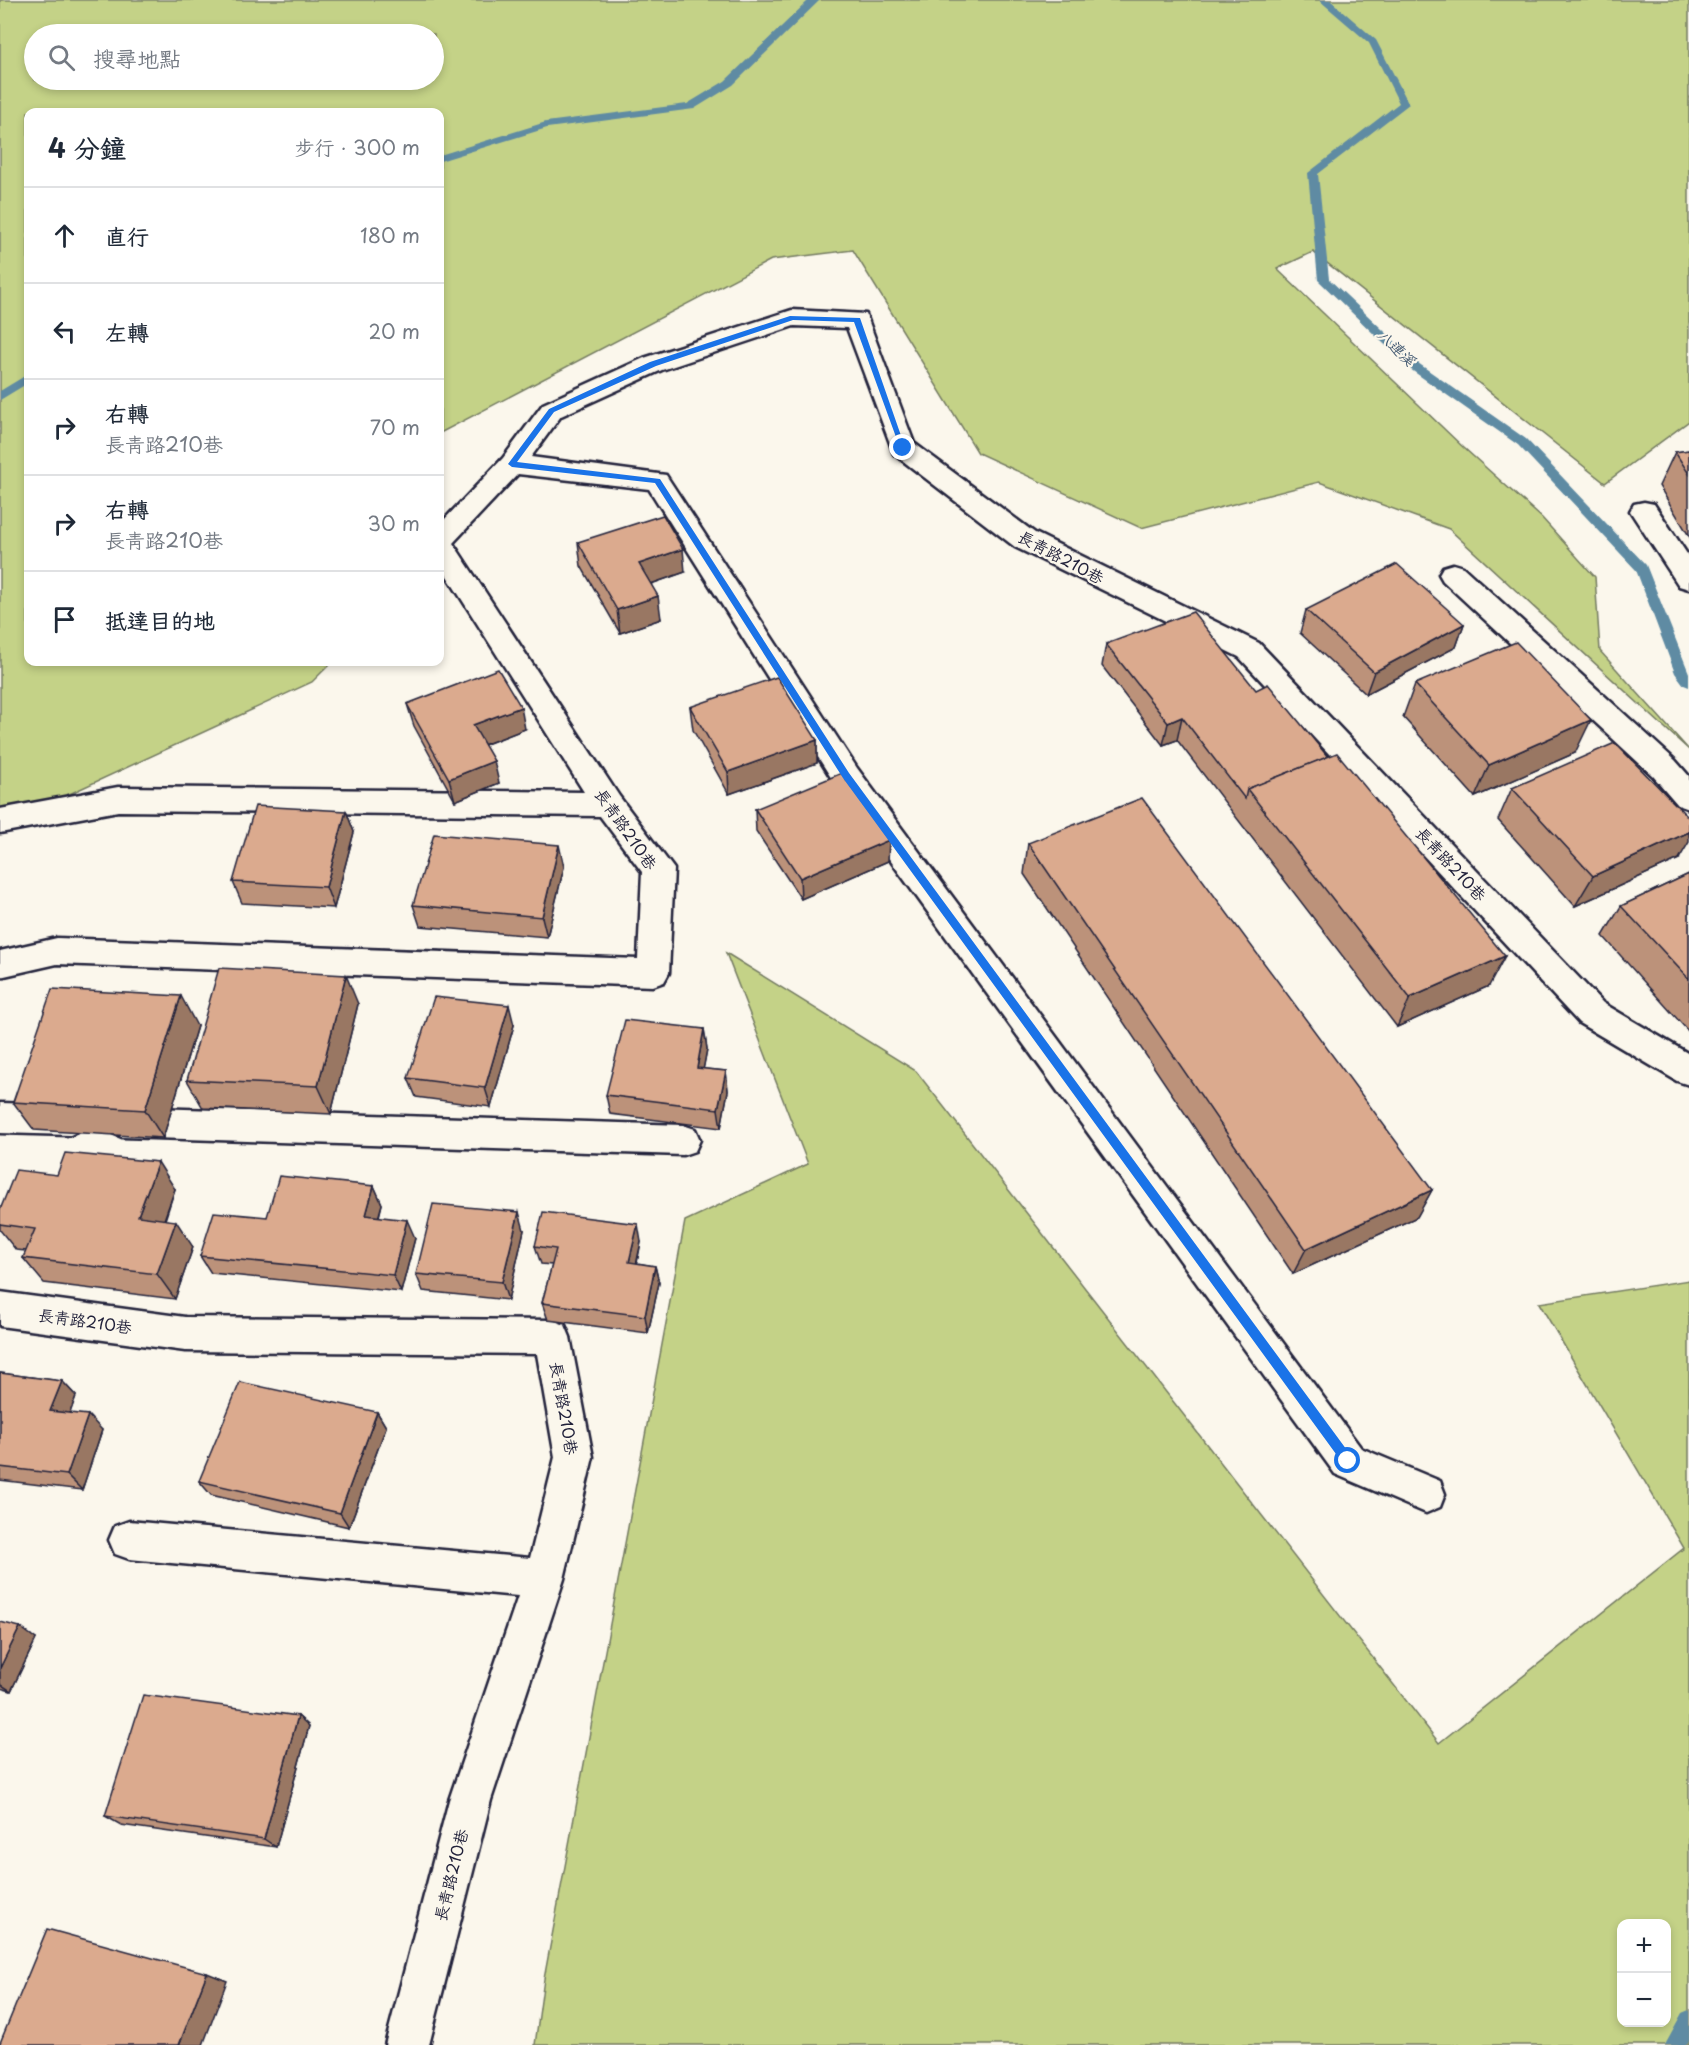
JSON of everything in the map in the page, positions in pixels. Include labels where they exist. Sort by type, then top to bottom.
[{"type":"lane","name":"長青路210巷","points":[[444,538],[512,464],[552,410],[653,364],[792,318],[857,320],[903,448],[1025,540],[1249,650],[1592,1013],[1689,1071]]},
{"type":"lane","points":[[512,464],[657,481],[846,776],[1348,1461],[1426,1494]]},
{"type":"lane","points":[[1644,511],[1689,579]]},
{"type":"lane","name":"長青路210巷","points":[[0,964],[57,951],[653,973],[658,869],[608,804],[444,548]]},
{"type":"lane","points":[[1453,574],[1664,768],[1689,797]]},
{"type":"lane","points":[[0,821],[118,799],[608,804]]},
{"type":"lane","points":[[0,1118],[683,1140]]},
{"type":"lane","name":"長青路210巷","points":[[0,1309],[185,1334],[552,1337],[574,1457],[544,1579],[470,1800],[407,2045]]},
{"type":"lane","points":[[129,1540],[544,1579]]},
{"type":"green space","points":[[0,0],[1689,0],[1689,421],[1605,483],[1313,252],[1277,269],[1464,448],[1542,518],[1595,577],[1600,651],[1689,750],[1449,529],[1319,482],[1141,528],[978,453],[853,250],[771,260],[444,431],[444,108],[24,108],[24,666],[328,666],[312,682],[0,826]]},
{"type":"green space","points":[[726,953],[916,1071],[1439,1743],[1684,1548],[1539,1303],[1689,1280],[1689,2045],[535,2045],[544,1979],[685,1221],[808,1164]]},
{"type":"building","points":[[1689,450],[1689,474],[1675,452]]},
{"type":"building","points":[[663,515],[683,549],[639,564],[658,596],[617,610],[578,542]]},
{"type":"building","points":[[1397,564],[1464,624],[1374,672],[1306,610]]},
{"type":"building","points":[[1193,612],[1256,690],[1268,684],[1328,757],[1247,789],[1245,799],[1182,717],[1168,723],[1106,644]]},
{"type":"building","points":[[1516,642],[1591,720],[1489,765],[1415,684]]},
{"type":"building","points":[[498,669],[521,707],[473,725],[494,761],[449,779],[407,704]]},
{"type":"building","points":[[777,677],[817,740],[728,772],[690,707]]},
{"type":"building","points":[[1615,743],[1689,818],[1689,832],[1593,876],[1512,788]]},
{"type":"building","points":[[1337,753],[1505,956],[1410,998],[1247,789]]},
{"type":"building","points":[[842,773],[889,840],[800,878],[755,809]]},
{"type":"building","points":[[1142,798],[1432,1190],[1306,1249],[1028,843]]},
{"type":"building","points":[[255,806],[346,811],[326,887],[233,882]]},
{"type":"building","points":[[434,834],[559,845],[542,917],[413,905]]},
{"type":"building","points":[[1689,874],[1689,979],[1621,906]]},
{"type":"building","points":[[219,968],[346,975],[318,1086],[187,1080]]},
{"type":"building","points":[[52,989],[181,996],[145,1110],[13,1102]]},
{"type":"building","points":[[434,997],[509,1005],[485,1088],[408,1078]]},
{"type":"building","points":[[625,1020],[704,1029],[697,1068],[726,1071],[718,1109],[606,1095]]},
{"type":"building","points":[[65,1153],[158,1162],[138,1216],[176,1221],[157,1274],[23,1258],[35,1229],[0,1224],[0,1210],[16,1170],[57,1175]]},
{"type":"building","points":[[279,1176],[374,1186],[366,1215],[407,1220],[393,1275],[200,1256],[214,1212],[267,1217]]},
{"type":"building","points":[[433,1204],[519,1212],[502,1282],[416,1274]]},
{"type":"building","points":[[543,1212],[638,1224],[629,1262],[655,1266],[645,1316],[542,1303],[556,1249],[535,1246]]},
{"type":"building","points":[[0,1373],[62,1381],[50,1411],[88,1415],[67,1475],[0,1467]]},
{"type":"building","points":[[240,1382],[377,1412],[340,1513],[199,1481]]},
{"type":"building","points":[[0,1622],[20,1627],[0,1668]]},
{"type":"building","points":[[143,1695],[298,1716],[264,1839],[105,1816]]},
{"type":"building","points":[[47,1929],[207,1973],[179,2045],[0,2045]]},
{"type":"waterway","points":[[444,157],[546,125],[690,107],[729,83],[815,0]]},
{"type":"waterway","name":"八連溪","points":[[1324,0],[1373,42],[1404,104],[1313,173],[1324,280],[1414,366],[1522,442],[1642,568],[1682,673],[1689,682]]},
{"type":"waterway","points":[[0,396],[24,381]]},
{"type":"waterway","name":"八連溪","points":[[1675,2045],[1689,2021]]},
{"type":"route","points":[[903,448],[857,320],[792,318],[653,364],[552,410],[512,464],[657,481],[846,776],[1348,1461]]}]
